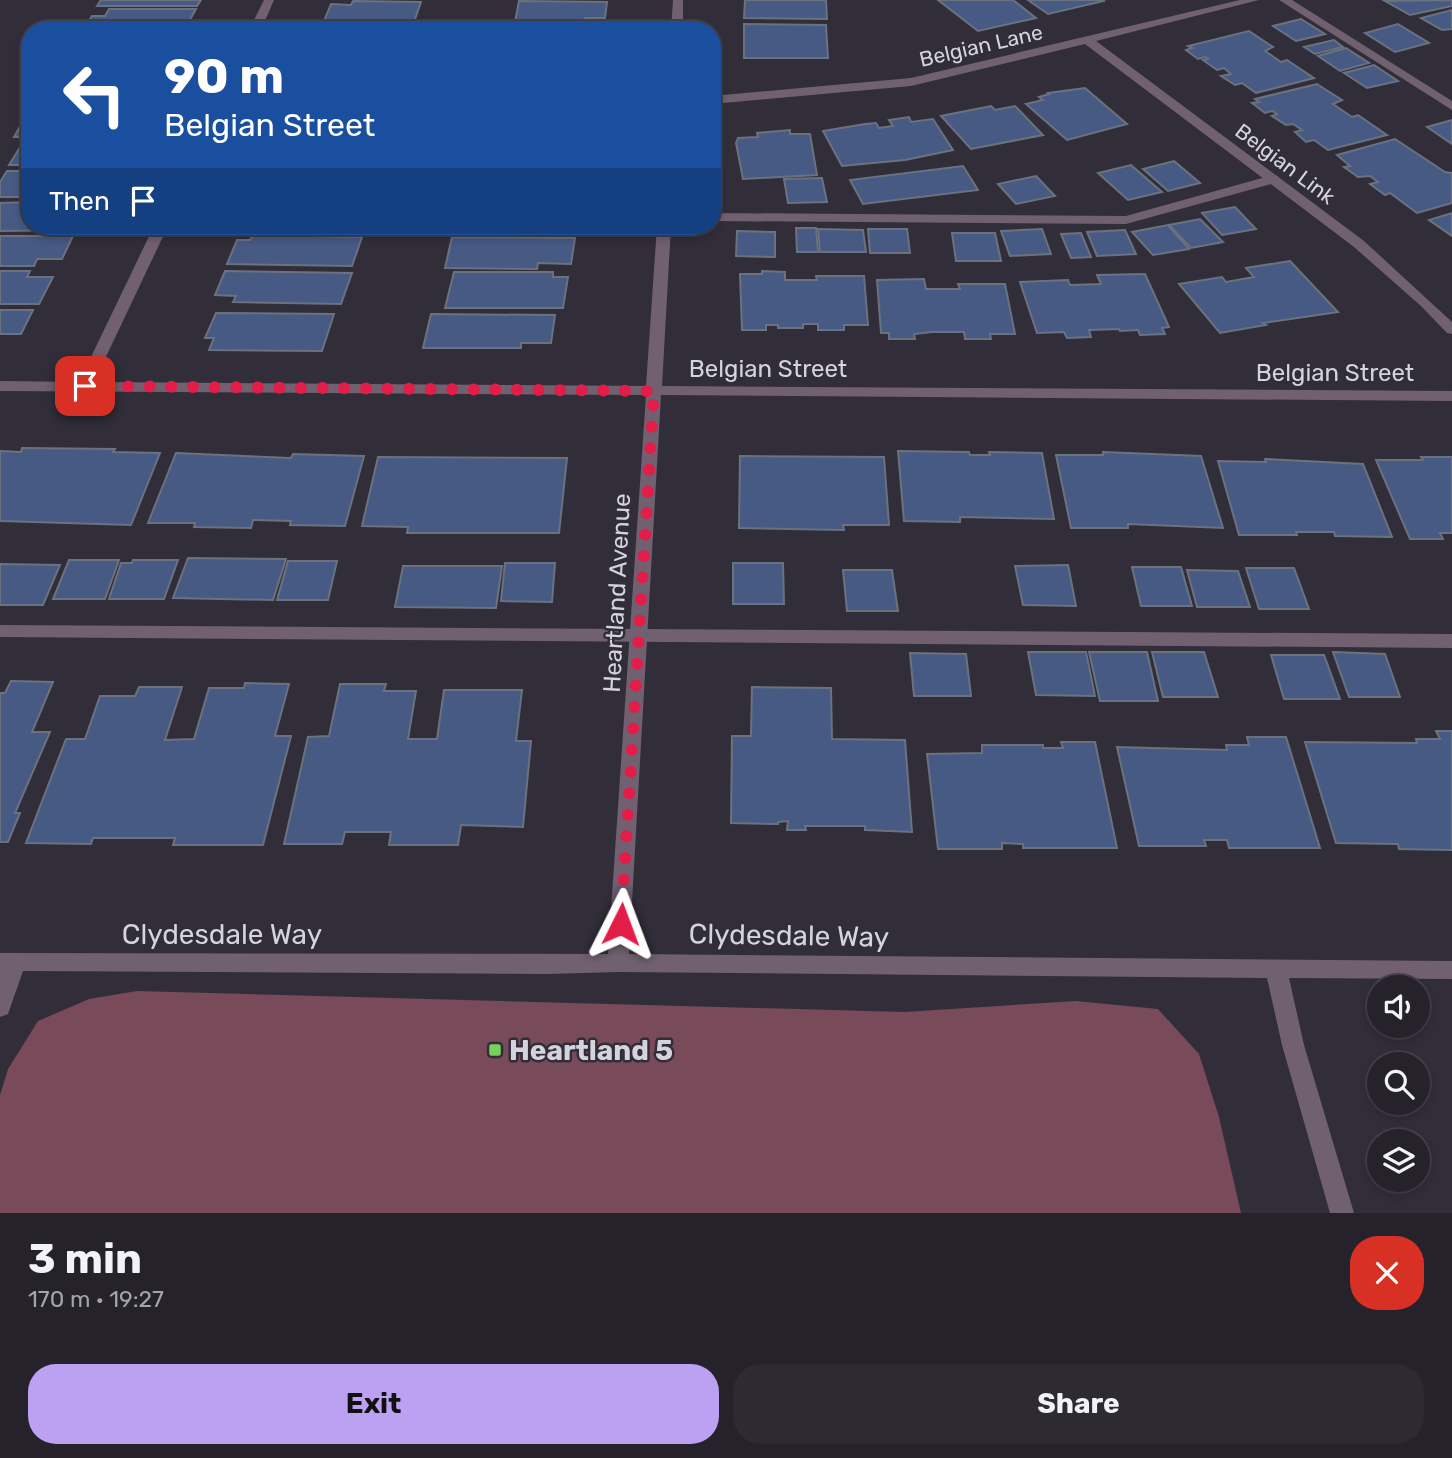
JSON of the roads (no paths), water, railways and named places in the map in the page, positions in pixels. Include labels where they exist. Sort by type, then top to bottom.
[{"type":"street","points":[[259,21],[269,0]]},
{"type":"street","points":[[677,21],[678,0]]},
{"type":"street","name":"Belgian Lane","points":[[721,99],[911,82],[1254,0]]},
{"type":"street","points":[[1284,0],[1452,106]]},
{"type":"street","name":"Belgian Link","points":[[1087,40],[1359,244],[1426,303],[1452,330]]},
{"type":"street","points":[[721,217],[1126,220],[1273,179]]},
{"type":"street","points":[[85,386],[157,235]]},
{"type":"street","name":"Heartland Avenue","points":[[618,962],[663,235]]},
{"type":"street","name":"Belgian Street","points":[[0,386],[1452,396]]},
{"type":"street","points":[[0,631],[1452,641]]},
{"type":"street","points":[[0,1007],[8,962]]},
{"type":"street","name":"Clydesdale Way","points":[[8,962],[548,965],[618,962],[1452,970]]},
{"type":"street","points":[[1276,970],[1293,1045],[1342,1213]]},
{"type":"place","name":"Heartland 5","points":[[495,1050]]}]
